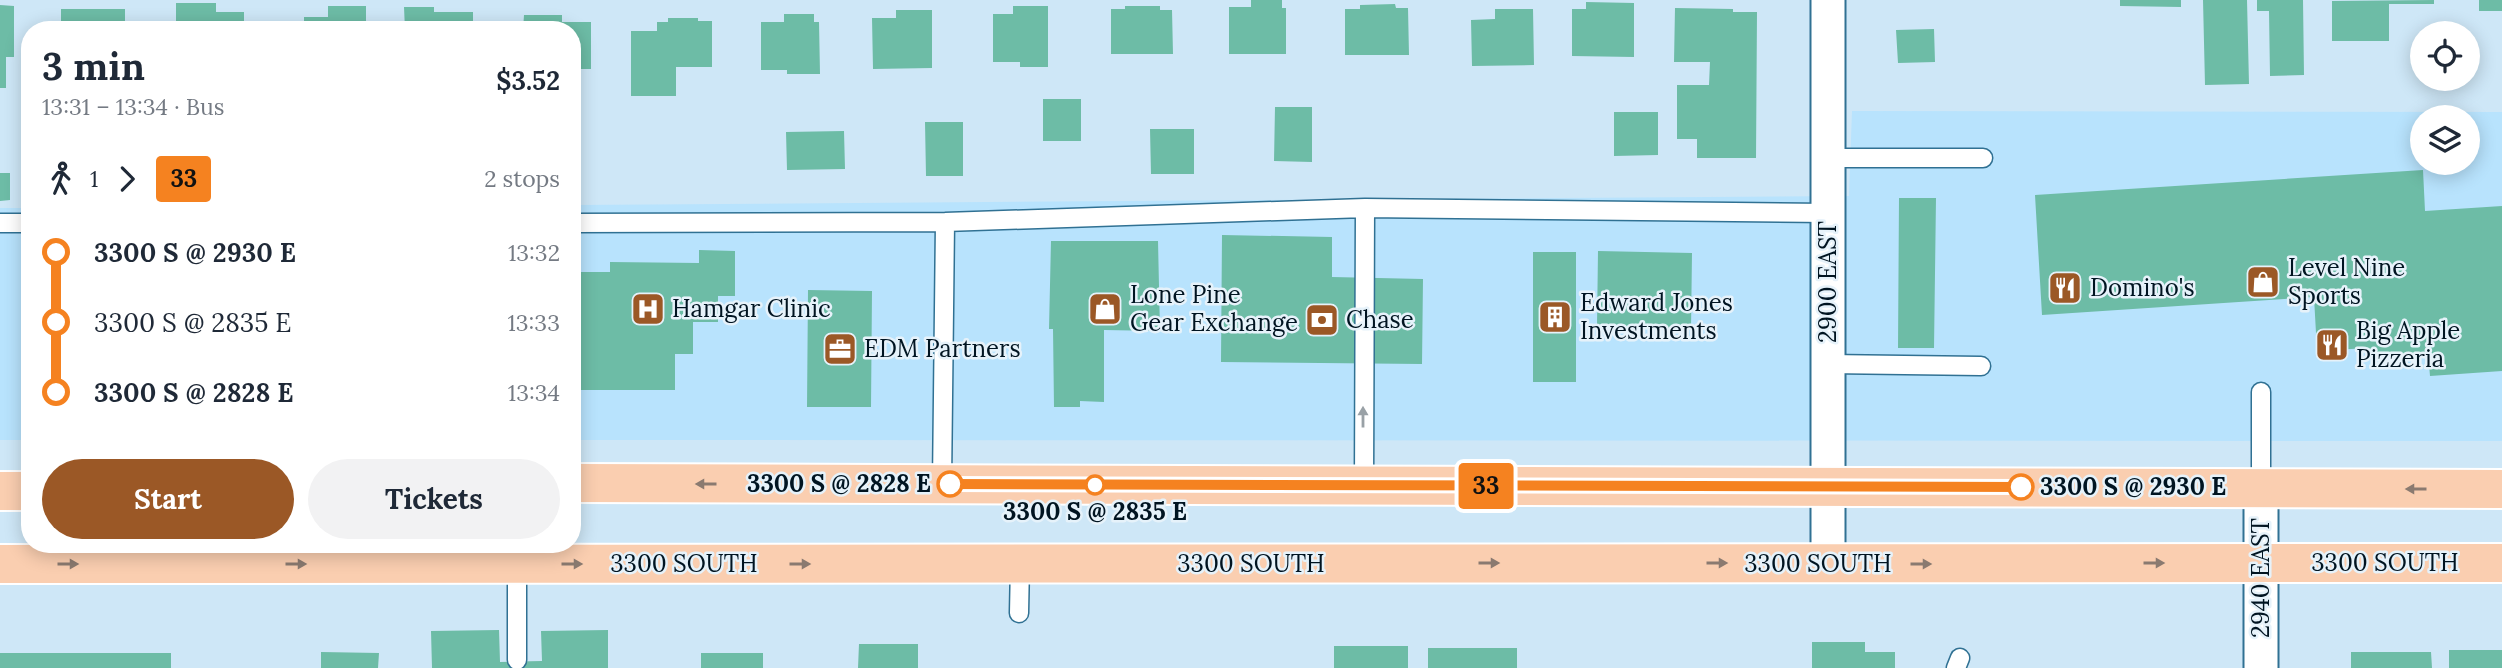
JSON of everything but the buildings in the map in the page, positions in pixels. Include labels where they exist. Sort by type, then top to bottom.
[{"type":"main road","points":[[581,483],[2502,489]]},
{"type":"main road","points":[[0,491],[21,491]]},
{"type":"main road","name":"3300 SOUTH","points":[[0,564],[2502,564]]},
{"type":"street","name":"2900 EAST","points":[[1828,0],[1828,563]]},
{"type":"street","name":"2940 EAST","points":[[2261,488],[2262,668]]},
{"type":"lane","points":[[1828,158],[1983,158]]},
{"type":"lane","points":[[581,223],[945,222],[1365,208],[1828,213]]},
{"type":"lane","points":[[1364,486],[1365,208]]},
{"type":"lane","points":[[942,484],[945,222]]},
{"type":"lane","points":[[0,223],[21,223]]},
{"type":"lane","points":[[1828,364],[1981,366]]},
{"type":"lane","points":[[2261,392],[2261,488]]},
{"type":"lane","points":[[517,564],[517,660]]},
{"type":"lane","points":[[1019,613],[1020,564]]},
{"type":"shaded area","points":[[1852,111],[2410,112],[2410,175],[2480,175],[2480,112],[2502,112],[2502,441],[581,440],[581,205],[1849,196]]},
{"type":"shaded area","points":[[0,208],[21,208],[21,440],[0,440]]},
{"type":"bus line","name":"33","points":[[950,484],[2021,487]]},
{"type":"place","name":"Level Nine Sports","points":[[2263,282]]},
{"type":"place","name":"Domino's","points":[[2065,288]]},
{"type":"place","name":"Hamgar Clinic","points":[[648,309]]},
{"type":"place","name":"Lone Pine Gear Exchange","points":[[1105,309]]},
{"type":"place","name":"Edward Jones Investments","points":[[1555,317]]},
{"type":"place","name":"Chase","points":[[1322,320]]},
{"type":"place","name":"Big Apple Pizzeria","points":[[2332,345]]},
{"type":"place","name":"EDM Partners","points":[[840,349]]},
{"type":"place","name":"3300 S @ 2828 E","points":[[950,484]]},
{"type":"place","name":"3300 S @ 2835 E","points":[[1095,485]]},
{"type":"place","name":"3300 S @ 2930 E","points":[[2021,487]]}]
